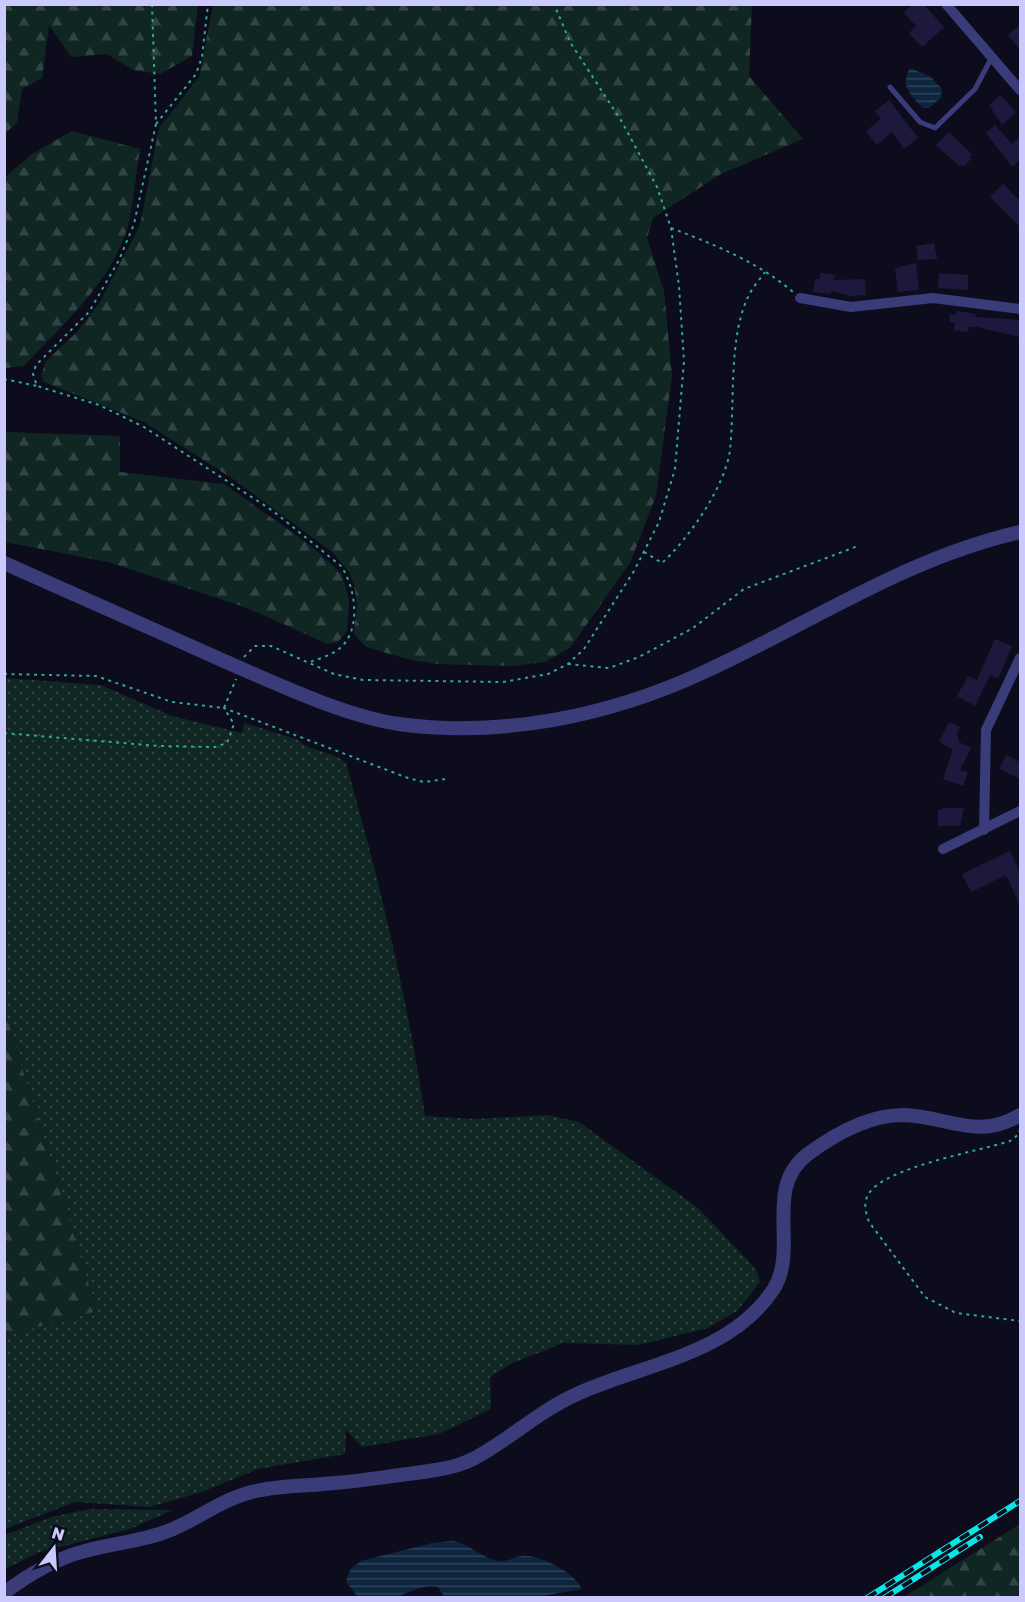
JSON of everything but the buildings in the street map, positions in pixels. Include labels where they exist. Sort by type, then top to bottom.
[{"type":"street","points":[[946,4],[1020,90]]},
{"type":"street","points":[[800,298],[851,307],[933,298],[1020,309]]},
{"type":"street","points":[[4,563],[292,691],[396,724],[464,730],[608,710],[701,674],[915,565],[992,538],[1020,532]]},
{"type":"street","points":[[984,830],[986,730],[1020,658]]},
{"type":"street","points":[[944,849],[1020,811]]},
{"type":"street","points":[[4,1593],[32,1572],[62,1558],[156,1535],[255,1491],[439,1469],[474,1458],[544,1412],[577,1394],[701,1346],[728,1334],[751,1317],[775,1287],[780,1272],[783,1258],[781,1214],[791,1174],[808,1154],[835,1137],[868,1120],[884,1116],[904,1115],[982,1128],[998,1126],[1020,1115]]},
{"type":"lane","points":[[890,87],[920,122],[935,128],[975,89],[992,57]]},
{"type":"path","points":[[37,386],[33,374],[36,365],[89,312],[118,260],[134,224],[143,194],[156,124],[152,4]]},
{"type":"path","points":[[156,124],[196,75],[202,57],[208,4]]},
{"type":"path","points":[[224,708],[245,656],[255,646],[271,646],[334,674],[363,681],[434,683],[527,679],[568,664],[584,649],[602,625],[659,522],[675,469],[684,361],[679,286],[671,228],[657,187],[622,122],[570,42],[554,4]]},
{"type":"path","points":[[671,228],[765,272],[800,298]]},
{"type":"path","points":[[644,552],[662,563],[678,548],[724,475],[729,451],[738,337],[749,295],[765,272]]},
{"type":"path","points":[[4,379],[37,386],[99,405],[144,427],[273,511],[341,566],[348,576],[354,600],[351,632],[336,651],[310,662]]},
{"type":"path","points":[[568,664],[609,668],[639,657],[693,628],[744,589],[858,546]]},
{"type":"path","points":[[4,674],[96,676],[172,702],[224,708],[408,778],[424,782],[446,779]]},
{"type":"path","points":[[4,733],[158,746],[215,747],[227,742],[234,723],[224,708]]},
{"type":"path","points":[[1020,1124],[1019,1134],[1011,1141],[916,1166],[883,1180],[868,1194],[864,1210],[869,1222],[925,1297],[956,1313],[1020,1321]]},
{"type":"green space","points":[[5,4],[198,5],[192,56],[160,74],[133,70],[107,54],[71,57],[49,25],[42,78],[22,89],[17,122],[5,134]]},
{"type":"green space","points":[[213,5],[752,5],[749,76],[803,139],[721,174],[653,218],[647,238],[664,291],[672,375],[656,496],[630,563],[570,648],[545,662],[512,666],[437,664],[407,659],[366,647],[354,634],[357,604],[354,584],[349,572],[332,552],[233,479],[144,422],[44,382],[41,375],[46,361],[76,333],[100,302],[140,225],[159,128],[199,77]]},
{"type":"green space","points":[[72,131],[140,149],[129,222],[112,263],[86,300],[24,366],[5,368],[5,177],[32,154]]},
{"type":"green space","points":[[5,432],[120,436],[120,472],[224,484],[310,545],[342,574],[349,600],[347,631],[338,642],[328,644],[247,608],[108,562],[5,542]]},
{"type":"green space","points":[[5,678],[101,685],[172,716],[242,733],[244,723],[299,740],[309,747],[346,763],[391,938],[410,1027],[425,1116],[475,1119],[547,1115],[579,1122],[698,1208],[756,1269],[760,1282],[737,1311],[708,1328],[639,1345],[563,1343],[511,1364],[490,1377],[491,1409],[439,1434],[362,1447],[346,1430],[345,1454],[258,1469],[202,1492],[150,1507],[75,1502],[5,1529],[4,1336],[97,1311],[8,1022],[5,1023]]},
{"type":"green space","points":[[8,1022],[97,1311],[5,1336],[4,1023]]},
{"type":"green space","points":[[89,1509],[173,1510],[130,1529],[40,1552],[5,1569],[5,1535],[51,1517]]},
{"type":"green space","points":[[1020,1524],[1020,1597],[904,1597]]},
{"type":"water","points":[[910,68],[931,77],[942,89],[941,98],[929,108],[923,108],[908,90],[906,80]]},
{"type":"water","points":[[453,1541],[499,1561],[522,1556],[538,1558],[565,1571],[573,1577],[581,1589],[537,1597],[445,1598],[438,1587],[432,1586],[392,1598],[358,1598],[346,1581],[351,1568],[361,1561],[432,1543]]},
{"type":"railway","points":[[867,1598],[1020,1501]]},
{"type":"railway","points":[[884,1598],[980,1537]]}]
